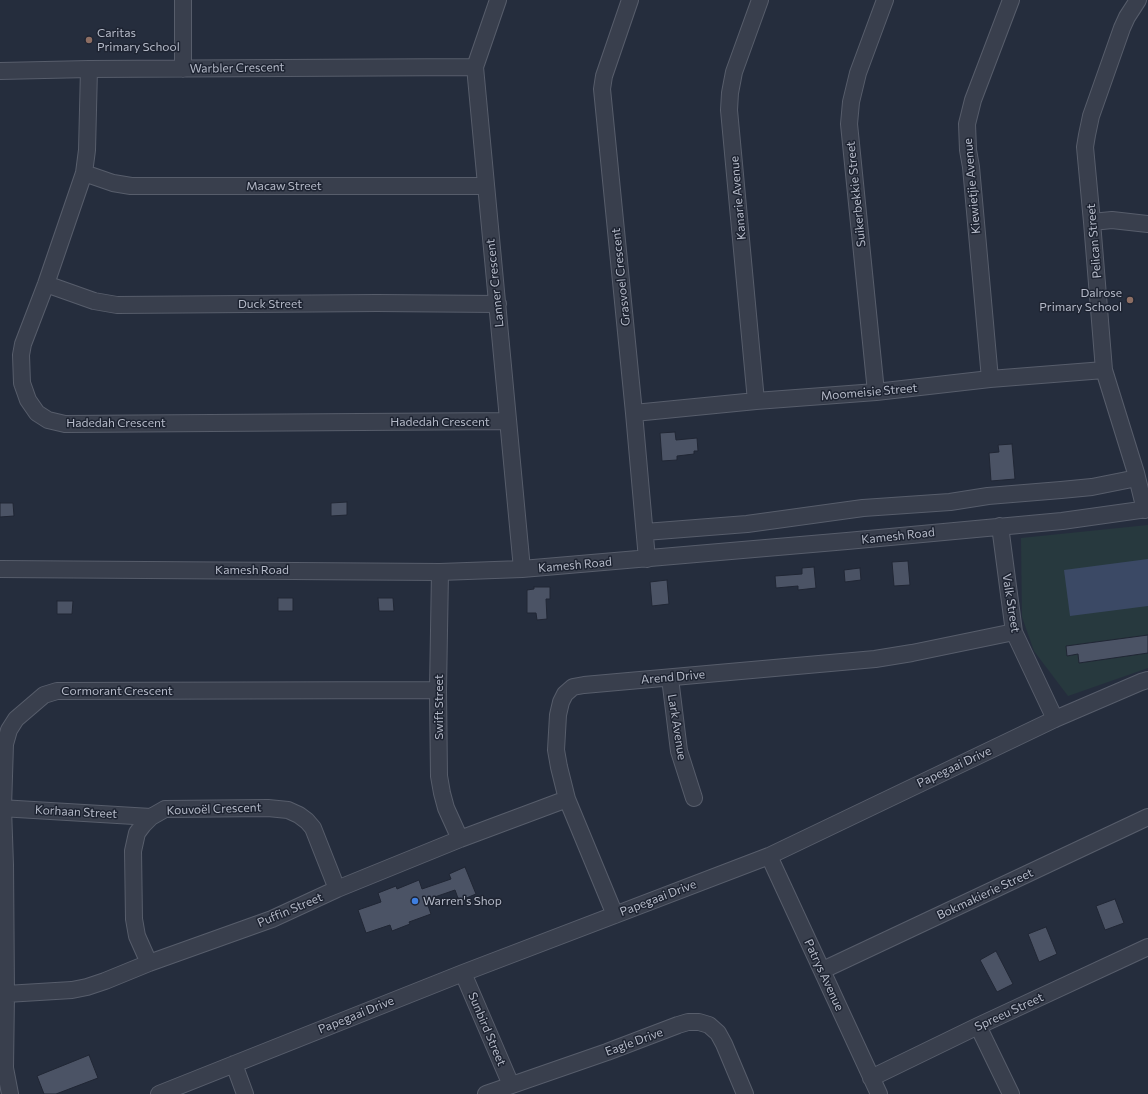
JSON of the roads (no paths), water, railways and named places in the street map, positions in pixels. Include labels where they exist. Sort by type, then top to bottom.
[{"type":"street","points":[[183,0],[183,68]]},
{"type":"street","name":"Lanner Crescent","points":[[498,0],[475,67],[522,569]]},
{"type":"street","name":"Grasvoel Crescent","points":[[630,0],[604,76],[602,89],[647,559]]},
{"type":"street","name":"Kanarie Avenue","points":[[756,402],[729,110],[730,93],[734,72],[760,0]]},
{"type":"street","name":"Suikerbekkie Street","points":[[876,392],[849,124],[851,102],[858,73],[885,0]]},
{"type":"street","name":"Kiewietjie Avenue","points":[[990,379],[967,124],[973,100],[1011,0]]},
{"type":"street","name":"Pelican Street","points":[[1138,0],[1122,28],[1086,135],[1085,147],[1104,370],[1147,510]]},
{"type":"street","name":"Warbler Crescent","points":[[0,71],[183,68],[475,67]]},
{"type":"street","name":"Hadedah Crescent","points":[[89,69],[87,150],[84,173],[46,284],[23,344],[21,355],[20,365],[22,382],[28,400],[37,413],[54,422],[65,424],[508,421]]},
{"type":"street","name":"Macaw Street","points":[[84,173],[113,183],[131,186],[485,186]]},
{"type":"street","points":[[1092,222],[1112,220],[1148,224]]},
{"type":"street","name":"Duck Street","points":[[46,284],[94,300],[117,305],[377,303],[498,304]]},
{"type":"street","name":"Moomeisie Street","points":[[634,413],[876,392],[990,379],[1104,370]]},
{"type":"street","points":[[645,532],[747,524],[863,508],[950,502],[988,496],[1092,487],[1137,478]]},
{"type":"street","name":"Kamesh Road","points":[[0,569],[440,572],[522,569],[1062,521],[1147,510]]},
{"type":"street","name":"Valk Street","points":[[1000,526],[1014,632],[1056,719]]},
{"type":"street","name":"Swift Street","points":[[440,572],[438,690],[439,776],[446,808],[460,839]]},
{"type":"street","name":"Arend Drive","points":[[615,915],[567,799],[559,768],[556,750],[558,715],[561,702],[565,694],[573,688],[584,685],[875,659],[1014,632]]},
{"type":"street","name":"Lark Avenue","points":[[670,678],[678,751],[694,798]]},
{"type":"street","name":"Papegaai Drive","points":[[159,1094],[463,973],[769,856],[1056,719],[1148,680]]},
{"type":"street","name":"Cormorant Crescent","points":[[10,1094],[5,1068],[5,865],[2,808],[5,744],[9,730],[16,719],[44,695],[57,691],[438,690]]},
{"type":"street","name":"Puffin Street","points":[[6,994],[72,990],[105,981],[149,963],[272,918],[337,889],[460,839],[567,799]]},
{"type":"street","name":"Korhaan Street","points":[[2,808],[151,816]]},
{"type":"street","name":"Kouvoël Crescent","points":[[149,963],[137,936],[134,919],[133,851],[137,833],[151,816],[165,809],[268,808],[288,810],[299,815],[313,828],[337,889]]},
{"type":"street","name":"Bokmakierie Street","points":[[822,970],[1148,817]]},
{"type":"street","name":"Patrys Avenue","points":[[769,856],[879,1094]]},
{"type":"street","name":"Spreeu Street","points":[[872,1078],[978,1026],[1148,947]]},
{"type":"street","name":"Sunbird Street","points":[[463,973],[511,1084]]},
{"type":"street","name":"Eagle Drive","points":[[486,1094],[688,1022],[698,1022],[709,1025],[718,1033],[746,1094]]},
{"type":"street","points":[[978,1026],[1011,1094]]},
{"type":"street","points":[[234,1064],[245,1094]]},
{"type":"water","points":[[1148,559],[1148,606],[1070,616],[1064,570]]},
{"type":"place","name":"Caritas Primary School","points":[[89,40]]},
{"type":"place","name":"Dalrose Primary School","points":[[1130,300]]},
{"type":"place","name":"Warren's Shop","points":[[415,901]]}]
